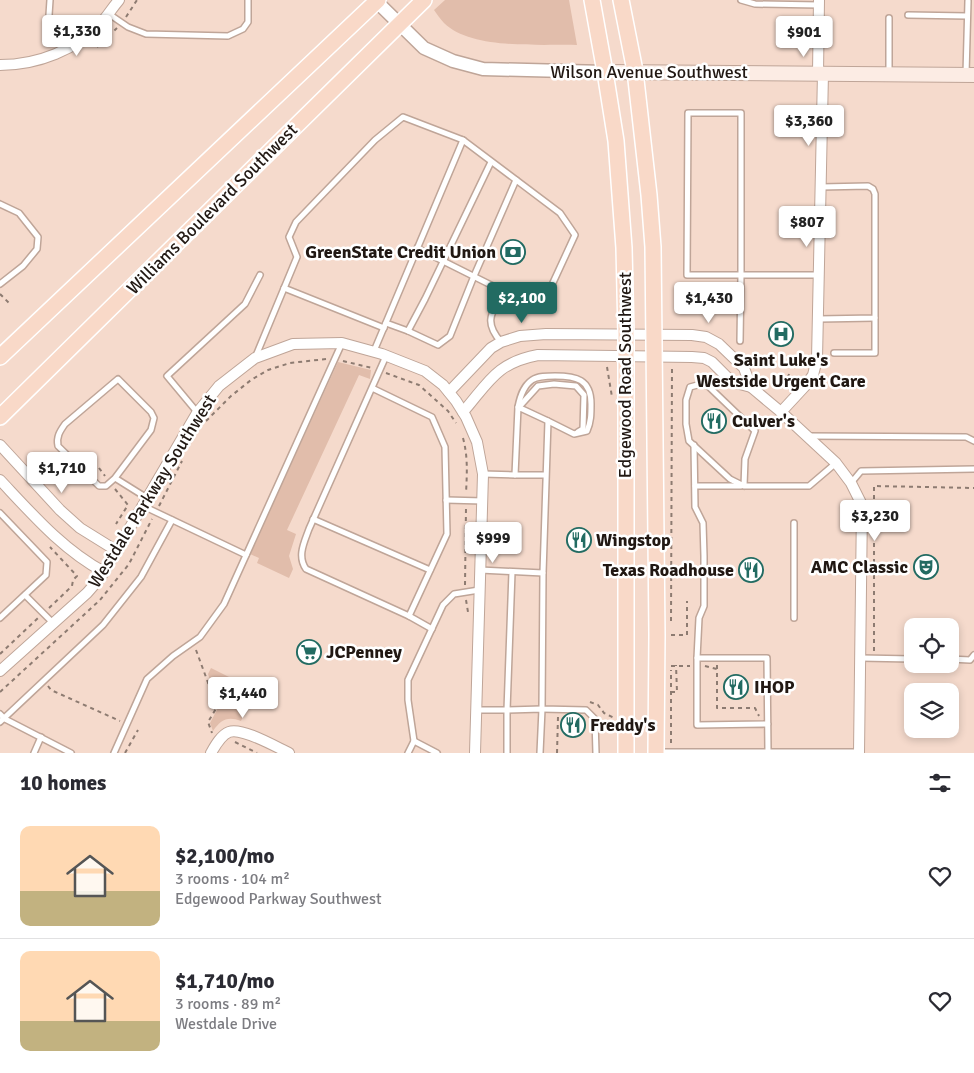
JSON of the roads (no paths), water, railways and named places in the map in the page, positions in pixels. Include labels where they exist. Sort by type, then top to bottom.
[{"type":"main road","name":"Williams Boulevard Southwest","points":[[0,357],[376,0]]},
{"type":"main road","name":"Williams Boulevard Southwest","points":[[0,417],[424,0]]},
{"type":"main road","name":"Edgewood Road Southwest","points":[[592,0],[606,72],[616,141],[621,197],[626,334],[626,753]]},
{"type":"main road","name":"Edgewood Road Southwest","points":[[621,0],[635,71],[653,247],[657,634],[661,752]]},
{"type":"main road","name":"Wilson Avenue Southwest","points":[[606,72],[970,75]]},
{"type":"street","points":[[4,65],[44,60],[75,44],[102,22],[119,0]]},
{"type":"street","name":"Wilson Avenue Southwest","points":[[376,0],[424,48],[453,61],[483,69],[606,72]]},
{"type":"street","points":[[781,412],[813,375],[817,359],[821,187],[819,3]]},
{"type":"street","points":[[449,392],[483,355],[501,342],[520,336],[546,334],[692,335],[706,337],[718,344],[744,368],[751,387]]},
{"type":"street","name":"Westdale Parkway Southwest","points":[[0,671],[87,593],[104,572],[197,413],[219,386],[255,358],[293,344],[342,342],[387,355],[425,371],[449,392],[463,412],[477,442],[483,474],[483,501],[475,753]]},
{"type":"street","points":[[463,412],[497,372],[509,363],[521,358],[538,355],[704,358],[712,362],[732,382],[751,387],[781,412],[836,463],[852,483],[862,505],[860,752]]},
{"type":"street","points":[[0,444],[60,510],[80,528],[118,551]]},
{"type":"street","points":[[0,480],[73,553],[104,572]]},
{"type":"street","points":[[211,753],[222,737],[228,732],[238,730],[289,753]]},
{"type":"lane","points":[[49,15],[50,0]]},
{"type":"lane","points":[[109,13],[128,27],[146,34],[228,36],[243,29],[248,22],[248,0]]},
{"type":"lane","points":[[741,0],[755,4],[819,3]]},
{"type":"lane","points":[[968,1],[970,75]]},
{"type":"lane","points":[[908,15],[967,16]]},
{"type":"lane","points":[[889,18],[889,74]]},
{"type":"lane","points":[[740,341],[741,275],[741,114],[688,113],[687,275],[741,275],[819,275]]},
{"type":"lane","points":[[255,358],[297,257],[289,236],[296,222],[375,140],[403,117],[463,140],[560,213],[575,235],[545,300],[531,304],[417,248]]},
{"type":"lane","points":[[374,351],[463,140]]},
{"type":"lane","points":[[408,331],[491,162]]},
{"type":"lane","points":[[284,288],[385,325],[408,331],[438,345],[450,336],[516,180]]},
{"type":"lane","points":[[821,187],[868,186],[875,194],[875,353],[834,353]]},
{"type":"lane","points":[[0,204],[19,213],[38,236],[38,249],[23,266],[0,284]]},
{"type":"lane","points":[[197,413],[167,376],[245,304],[260,275]]},
{"type":"lane","points":[[501,342],[492,331],[491,316],[503,291]]},
{"type":"lane","points":[[819,319],[875,318]]},
{"type":"lane","points":[[114,753],[147,679],[173,656],[200,637],[224,604],[342,342]]},
{"type":"lane","points":[[387,355],[313,519],[302,551],[302,562],[306,569],[409,616],[432,629]]},
{"type":"lane","points":[[118,379],[151,412],[154,418],[150,430],[112,480],[106,486],[99,486],[63,451],[57,442],[59,432],[65,424],[118,379]]},
{"type":"lane","points":[[705,383],[755,431],[745,459],[744,486],[730,479],[689,441],[686,424],[686,400],[690,387],[705,383]]},
{"type":"lane","points":[[514,475],[518,407],[538,386],[554,384],[576,386],[584,395],[583,429],[574,434],[518,407]]},
{"type":"lane","points":[[372,388],[432,418],[445,447],[447,534],[409,616]]},
{"type":"lane","points":[[540,753],[548,421]]},
{"type":"lane","points":[[807,436],[966,437],[974,441]]},
{"type":"lane","points":[[694,446],[695,506],[703,524],[704,540],[704,606],[699,618],[697,724],[765,724]]},
{"type":"lane","points":[[694,486],[809,486],[836,463]]},
{"type":"lane","points":[[852,483],[861,471],[974,470]]},
{"type":"lane","points":[[483,474],[546,475]]},
{"type":"lane","points":[[112,480],[145,502],[156,512],[246,555]]},
{"type":"lane","points":[[446,500],[483,501]]},
{"type":"lane","points":[[0,513],[47,562],[46,575],[0,618]]},
{"type":"lane","points":[[313,519],[430,570]]},
{"type":"lane","points":[[2,720],[103,625],[141,577],[172,520]]},
{"type":"lane","points":[[794,523],[794,618]]},
{"type":"lane","points":[[480,570],[543,573]]},
{"type":"lane","points":[[507,753],[512,572]]},
{"type":"lane","points":[[408,753],[414,741],[408,700],[408,680],[443,605],[454,594],[480,590]]},
{"type":"lane","points":[[25,595],[53,624]]},
{"type":"lane","points":[[959,659],[970,660],[974,655]]},
{"type":"lane","points":[[697,658],[767,658],[765,724],[768,752]]},
{"type":"lane","points":[[861,658],[904,659]]},
{"type":"lane","points":[[476,710],[586,710],[595,720],[596,753]]},
{"type":"lane","points":[[0,714],[2,720],[71,753]]},
{"type":"lane","points":[[34,753],[41,737]]},
{"type":"lane","points":[[414,741],[437,753]]},
{"type":"lane","points":[[661,752],[860,752]]},
{"type":"place","name":"GreenState Credit Union","points":[[513,252]]},
{"type":"place","name":"Saint Luke's Westside Urgent Care","points":[[781,334]]},
{"type":"place","name":"Culver's","points":[[714,421]]},
{"type":"place","name":"Wingstop","points":[[579,540]]},
{"type":"place","name":"AMC Classic","points":[[926,567]]},
{"type":"place","name":"Texas Roadhouse","points":[[751,570]]},
{"type":"place","name":"JCPenney","points":[[309,652]]},
{"type":"place","name":"IHOP","points":[[736,687]]},
{"type":"place","name":"Freddy's","points":[[573,725]]}]
